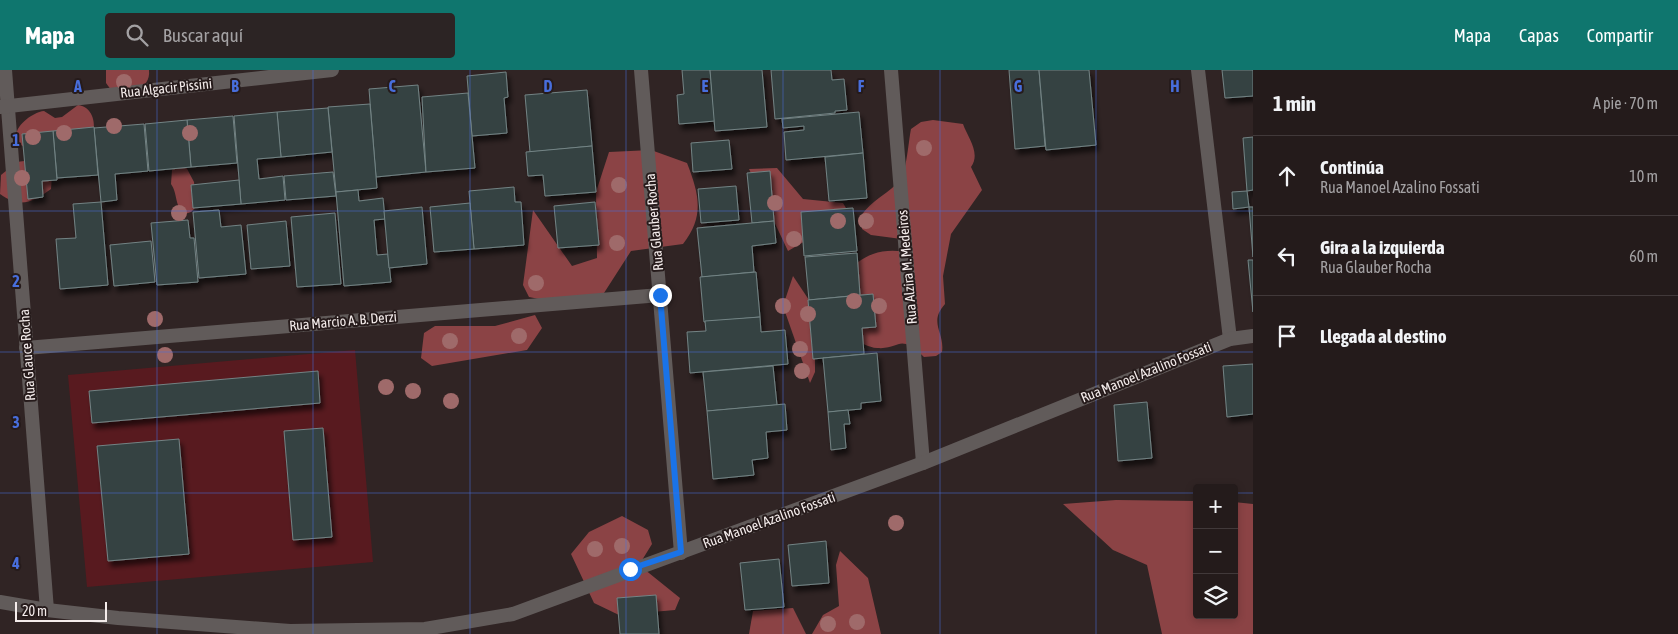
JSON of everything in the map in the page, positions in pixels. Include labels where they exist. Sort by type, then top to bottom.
[{"type":"street","name":"Rua Glauce Rocha","points":[[5,70],[4,106],[47,610]]},
{"type":"street","name":"Rua Algacir Pissini","points":[[4,106],[332,70]]},
{"type":"street","name":"Rua Glauber Rocha","points":[[641,70],[681,552]]},
{"type":"street","name":"Rua Alzira M. Medeiros","points":[[891,70],[923,463]]},
{"type":"street","points":[[1198,70],[1230,338]]},
{"type":"street","name":"Rua Marcio A. B. Derzi","points":[[26,348],[660,295]]},
{"type":"street","name":"Rua Manoel Azalino Fossati","points":[[0,602],[47,610],[290,631],[425,629],[513,614],[630,569],[923,463],[1230,338],[1253,336]]},
{"type":"shaded area","points":[[106,70],[149,70],[149,77],[143,86],[138,89],[114,94],[106,83]]},
{"type":"shaded area","points":[[78,105],[83,106],[92,115],[94,124],[93,134],[53,151],[30,149],[19,143],[16,138],[19,127],[34,114],[44,111],[55,118],[62,117]]},
{"type":"shaded area","points":[[933,120],[963,124],[973,146],[975,156],[971,167],[982,190],[951,234],[943,276],[945,304],[940,311],[937,322],[942,352],[936,356],[924,357],[909,345],[900,344],[885,348],[874,348],[851,338],[842,319],[839,304],[845,278],[850,270],[864,258],[882,251],[912,252],[909,240],[871,235],[862,229],[861,216],[870,205],[901,179],[906,163],[911,129],[921,122]]},
{"type":"shaded area","points":[[651,150],[687,163],[695,185],[698,205],[695,224],[683,244],[631,251],[604,293],[554,302],[529,297],[523,285],[533,210],[572,266],[597,258],[596,192],[609,152]]},
{"type":"shaded area","points":[[31,160],[52,175],[51,189],[26,202],[7,199],[0,194],[1,175],[17,162]]},
{"type":"shaded area","points":[[184,163],[194,182],[196,207],[191,212],[185,214],[179,207],[171,184],[172,170]]},
{"type":"shaded area","points":[[777,168],[803,199],[843,203],[850,215],[788,251],[749,169]]},
{"type":"shaded area","points":[[793,276],[815,309],[815,372],[810,383],[783,306]]},
{"type":"shaded area","points":[[535,315],[542,328],[527,350],[432,366],[421,358],[424,333],[435,326],[495,326]]},
{"type":"shaded area","points":[[355,350],[373,562],[87,587],[68,375]]},
{"type":"shaded area","points":[[1116,500],[1193,501],[1193,619],[1238,619],[1238,502],[1253,504],[1253,634],[1162,634],[1147,565],[1113,550],[1063,504]]},
{"type":"shaded area","points":[[622,516],[648,530],[652,544],[639,565],[680,598],[675,610],[619,615],[594,603],[571,554],[589,532]]},
{"type":"shaded area","points":[[840,551],[868,578],[881,634],[812,634],[823,615],[839,606],[836,565]]},
{"type":"shaded area","points":[[793,608],[806,634],[749,634],[753,611]]},
{"type":"building","points":[[682,70],[710,70],[715,121],[679,124],[677,95],[684,94]]},
{"type":"building","points":[[710,70],[762,70],[767,127],[715,131]]},
{"type":"building","points":[[771,70],[831,70],[832,80],[844,79],[847,110],[775,119]]},
{"type":"building","points":[[1009,70],[1039,70],[1045,146],[1015,149]]},
{"type":"building","points":[[1039,70],[1089,70],[1096,145],[1046,150]]},
{"type":"building","points":[[1222,70],[1253,70],[1253,96],[1225,98]]},
{"type":"building","points":[[506,72],[508,97],[504,98],[507,133],[472,136],[467,76]]},
{"type":"building","points":[[418,85],[426,172],[376,177],[369,89]]},
{"type":"building","points":[[587,90],[592,146],[530,152],[525,95]]},
{"type":"building","points":[[468,93],[475,168],[426,172],[422,97]]},
{"type":"building","points":[[370,104],[377,188],[336,192],[328,107]]},
{"type":"building","points":[[328,108],[332,152],[281,157],[277,112]]},
{"type":"building","points":[[277,112],[281,157],[257,159],[259,179],[283,176],[285,200],[241,204],[234,116]]},
{"type":"building","points":[[859,112],[863,153],[786,160],[784,132],[804,130],[804,126],[783,128],[782,119]]},
{"type":"building","points":[[233,116],[237,163],[191,167],[187,120]]},
{"type":"building","points":[[187,120],[191,167],[149,171],[145,124]]},
{"type":"building","points":[[144,124],[148,171],[115,174],[117,200],[101,202],[94,128]]},
{"type":"building","points":[[94,127],[98,175],[57,178],[53,131]]},
{"type":"building","points":[[53,131],[57,180],[42,181],[43,197],[28,199],[22,134]]},
{"type":"building","points":[[1253,137],[1253,190],[1247,191],[1243,138]]},
{"type":"building","points":[[729,140],[732,169],[693,172],[691,143]]},
{"type":"building","points":[[592,146],[596,192],[545,196],[543,175],[528,176],[526,152]]},
{"type":"building","points":[[863,153],[867,198],[829,201],[825,157]]},
{"type":"building","points":[[770,171],[774,221],[752,223],[747,173]]},
{"type":"building","points":[[333,172],[336,196],[286,200],[284,176]]},
{"type":"building","points":[[239,180],[241,204],[193,208],[191,185]]},
{"type":"building","points":[[736,186],[739,220],[701,223],[698,189]]},
{"type":"building","points":[[514,187],[515,202],[521,202],[524,245],[474,249],[469,191]]},
{"type":"building","points":[[358,190],[359,201],[383,198],[385,219],[374,220],[377,255],[388,254],[391,282],[344,286],[336,192]]},
{"type":"building","points":[[1247,191],[1249,207],[1233,209],[1232,192]]},
{"type":"building","points":[[101,202],[108,285],[60,289],[56,239],[76,238],[73,204]]},
{"type":"building","points":[[595,202],[599,245],[558,248],[554,206]]},
{"type":"building","points":[[470,203],[474,249],[434,252],[430,207]]},
{"type":"building","points":[[422,207],[427,264],[389,268],[384,211]]},
{"type":"building","points":[[1249,207],[1253,207],[1253,257]]},
{"type":"building","points":[[853,208],[857,251],[804,256],[801,212]]},
{"type":"building","points":[[219,210],[221,227],[241,225],[246,274],[199,278],[193,212]]},
{"type":"building","points":[[335,213],[341,284],[297,287],[291,217]]},
{"type":"building","points":[[188,220],[190,238],[194,238],[198,282],[157,285],[151,223]]},
{"type":"building","points":[[286,221],[290,266],[251,269],[247,225]]},
{"type":"building","points":[[774,221],[776,243],[752,246],[754,272],[702,277],[697,228]]},
{"type":"building","points":[[151,241],[155,282],[114,286],[110,245]]},
{"type":"building","points":[[857,253],[860,295],[809,300],[805,257]]},
{"type":"building","points":[[1248,260],[1253,260],[1253,312]]},
{"type":"building","points":[[756,272],[760,317],[704,322],[700,277]]},
{"type":"building","points":[[873,294],[876,327],[862,328],[864,354],[813,359],[808,300]]},
{"type":"building","points":[[760,317],[761,332],[785,330],[788,364],[690,373],[687,332],[706,331],[705,321]]},
{"type":"building","points":[[877,353],[881,401],[861,403],[861,409],[828,412],[823,358]]},
{"type":"building","points":[[1253,364],[1253,414],[1227,417],[1223,366]]},
{"type":"building","points":[[773,366],[777,405],[707,411],[703,372]]},
{"type":"building","points":[[318,371],[320,403],[92,423],[89,391]]},
{"type":"building","points":[[1147,402],[1152,458],[1118,461],[1114,405]]},
{"type":"building","points":[[785,404],[787,430],[766,432],[768,458],[752,460],[754,475],[713,479],[707,411]]},
{"type":"building","points":[[848,410],[850,424],[844,424],[846,448],[831,450],[828,412]]},
{"type":"building","points":[[323,428],[332,537],[293,540],[284,431]]},
{"type":"building","points":[[179,439],[189,554],[108,561],[97,446]]},
{"type":"building","points":[[826,541],[829,583],[792,586],[788,545]]},
{"type":"building","points":[[779,559],[784,607],[745,610],[740,563]]},
{"type":"building","points":[[656,595],[659,634],[620,634],[617,598]]},
{"type":"route","points":[[630,569],[681,552],[660,295]]}]
